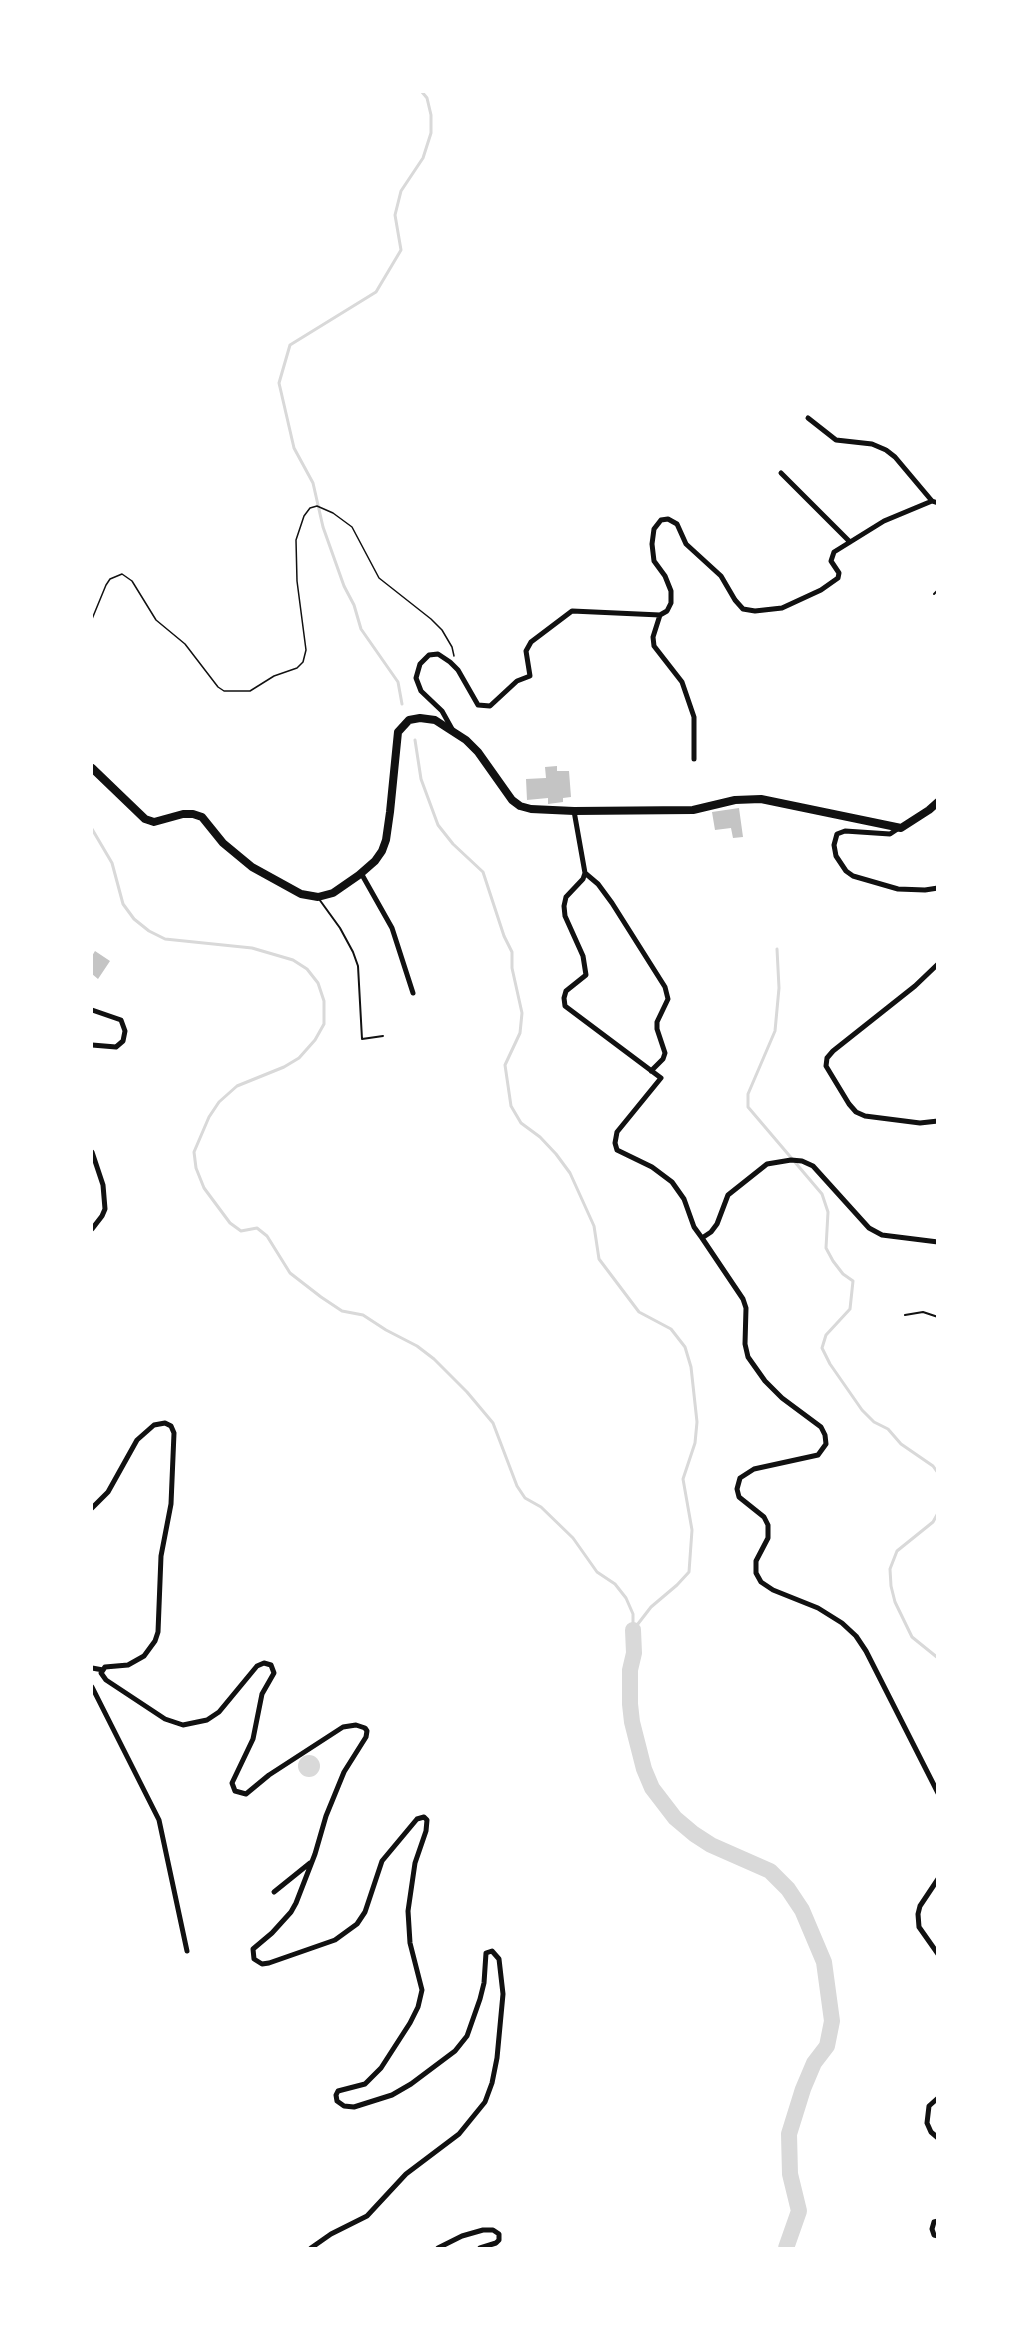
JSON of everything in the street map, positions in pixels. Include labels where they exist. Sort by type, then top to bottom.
[{"type":"main road","points":[[92,768],[145,819],[154,822],[183,814],[193,814],[202,818],[223,843],[252,867],[301,894],[318,897],[333,893],[375,861],[386,840],[398,732],[409,720],[420,718],[435,720],[453,731],[478,752],[506,793],[520,806],[531,809],[693,810],[735,800],[761,799],[901,828],[938,802]]},
{"type":"street","points":[[453,731],[442,711],[421,691],[416,678],[420,664],[429,655],[438,654],[454,666],[478,705],[490,706],[517,681],[530,676],[526,651],[531,642],[572,611],[660,615],[667,611],[671,603],[671,591],[665,576],[654,561],[652,544],[654,529],[661,520],[668,519],[677,524],[686,544],[721,576],[735,600],[743,609],[754,611],[782,608],[798,602],[838,578],[839,573],[831,561],[834,552],[884,521],[935,502],[886,450],[872,444],[836,440],[808,418]]},
{"type":"street","points":[[781,473],[850,542]]},
{"type":"street","points":[[660,615],[653,637],[654,646],[682,682],[694,717],[694,759]]},
{"type":"street","points":[[574,811],[585,873],[583,879],[566,897],[564,906],[565,916],[583,956],[586,975],[566,991],[564,1006],[661,1078],[617,1132],[615,1143],[617,1150],[652,1167],[672,1182],[684,1199],[694,1227],[743,1299],[746,1308],[745,1344],[748,1357],[765,1382],[782,1398],[821,1427],[825,1435],[826,1444],[818,1455],[754,1469],[740,1478],[739,1497],[764,1517],[768,1524],[768,1538],[756,1560],[756,1573],[760,1582],[773,1590],[818,1608],[842,1623],[856,1636],[866,1650],[938,1793]]},
{"type":"street","points":[[901,828],[890,834],[845,831],[837,834],[834,845],[836,856],[846,871],[853,876],[898,889],[938,888]]},
{"type":"street","points":[[361,873],[392,928],[413,993]]},
{"type":"street","points":[[585,873],[598,884],[612,903],[665,987],[668,999],[657,1022],[665,1053],[663,1059],[651,1071]]},
{"type":"street","points":[[938,964],[915,986],[833,1051],[827,1058],[826,1066],[856,1112],[865,1116],[909,1122],[938,1121]]},
{"type":"street","points":[[92,1010],[121,1020],[125,1031],[123,1041],[116,1047],[92,1045]]},
{"type":"street","points":[[92,1152],[103,1185],[105,1202],[102,1216],[92,1229]]},
{"type":"street","points":[[702,1238],[717,1224],[728,1195],[767,1164],[791,1160],[802,1161],[813,1166],[860,1220],[882,1235],[938,1242]]},
{"type":"street","points":[[92,1508],[108,1492],[137,1440],[154,1425],[165,1423],[171,1426],[174,1433],[171,1504],[160,1572],[158,1632],[155,1641],[144,1656],[128,1665],[107,1666],[102,1676],[165,1719],[183,1725],[207,1720],[219,1712],[257,1666],[264,1663],[271,1665],[274,1673],[262,1694],[253,1739],[232,1783],[235,1791],[246,1794],[269,1774],[343,1727],[356,1725],[365,1728],[366,1737],[344,1772],[291,1912],[253,1949],[252,1955],[258,1963],[269,1963],[329,1942],[357,1924],[364,1912],[382,1862],[417,1819],[423,1817],[427,1820],[426,1831],[415,1863],[408,1911],[410,1943],[422,1990],[418,2007],[405,2031],[373,2076],[356,2087],[338,2091],[337,2101],[344,2106],[354,2107],[392,2095],[411,2084],[462,2044],[467,2036],[483,1989],[485,1956],[489,1950],[499,1959],[502,1994],[497,2058],[492,2083],[484,2102],[468,2125],[406,2174],[367,2216],[331,2234],[311,2248]]},
{"type":"street","points":[[92,1668],[103,1670]]},
{"type":"street","points":[[92,1687],[159,1820],[187,1951]]},
{"type":"street","points":[[274,1892],[312,1861]]},
{"type":"street","points":[[938,1879],[920,1906],[918,1914],[919,1927],[938,1954]]},
{"type":"street","points":[[938,2098],[929,2106],[927,2123],[931,2133],[938,2138]]},
{"type":"street","points":[[938,2221],[934,2222],[932,2229],[934,2235],[938,2236]]},
{"type":"street","points":[[438,2248],[462,2236],[483,2230],[493,2230],[499,2234],[500,2237],[496,2243],[480,2248]]},
{"type":"lane","points":[[934,594],[938,590]]},
{"type":"lane","points":[[318,897],[340,928],[358,966],[362,1040],[383,1036]]},
{"type":"lane","points":[[905,1315],[923,1312],[938,1317]]},
{"type":"path","points":[[92,619],[110,579],[122,574],[132,581],[156,620],[185,644],[218,687],[224,691],[250,691],[274,676],[297,668],[303,662],[306,650],[297,581],[296,540],[304,516],[310,508],[317,506],[333,513],[351,527],[378,578],[442,630],[452,647],[454,666]]},
{"type":"shaded area","points":[[309,1755],[317,1758],[320,1766],[317,1774],[309,1777],[301,1774],[298,1766],[301,1758]]},
{"type":"building","points":[[557,766],[557,771],[569,771],[571,797],[563,798],[563,802],[548,804],[548,798],[527,800],[526,779],[546,778],[545,767]]},
{"type":"building","points":[[739,808],[743,837],[733,838],[731,828],[715,830],[712,812]]},
{"type":"building","points":[[95,951],[110,961],[98,979],[92,974],[92,956]]},
{"type":"waterway","points":[[402,704],[398,682],[361,629],[354,605],[344,586],[323,527],[313,483],[294,448],[279,383],[290,345],[376,292],[401,250],[395,215],[401,191],[423,158],[431,133],[431,115],[427,98],[422,92]]},
{"type":"waterway","points":[[415,740],[421,779],[438,825],[453,844],[483,872],[504,936],[512,952],[512,968],[522,1013],[520,1033],[505,1065],[511,1106],[521,1123],[540,1137],[570,1173],[594,1226],[599,1259],[639,1312],[671,1329],[685,1347],[691,1367],[697,1422],[695,1443],[683,1479],[692,1530],[689,1572],[651,1607],[634,1629]]},
{"type":"waterway","points":[[92,829],[112,863],[123,904],[134,919],[149,931],[165,939],[252,948],[293,960],[307,969],[318,983],[324,1001],[324,1024],[315,1040],[299,1058],[284,1067],[237,1086],[219,1102],[209,1117],[194,1152],[196,1168],[204,1188],[230,1223],[241,1231],[257,1228],[267,1236],[290,1273],[342,1311],[363,1315],[417,1346],[434,1359],[467,1392],[493,1423],[517,1486],[525,1498],[541,1507],[573,1538],[597,1572],[615,1584],[626,1598],[633,1614],[633,1630]]},
{"type":"waterway","points":[[777,949],[779,988],[775,1031],[748,1094],[748,1107],[822,1194],[828,1212],[826,1248],[843,1274],[853,1281],[850,1309],[826,1335],[822,1348],[830,1364],[862,1410],[874,1422],[888,1429],[901,1444],[933,1466],[938,1473]]},
{"type":"waterway","points":[[938,1513],[933,1522],[897,1551],[890,1569],[895,1602],[912,1637],[938,1658]]},
{"type":"waterway","points":[[633,1630],[634,1653],[630,1670],[632,1722],[644,1769],[652,1788],[675,1818],[694,1834],[711,1845],[770,1871],[788,1889],[802,1910],[824,1962],[832,2021],[827,2046],[814,2063],[789,2134],[790,2174],[799,2211],[786,2248]]}]
